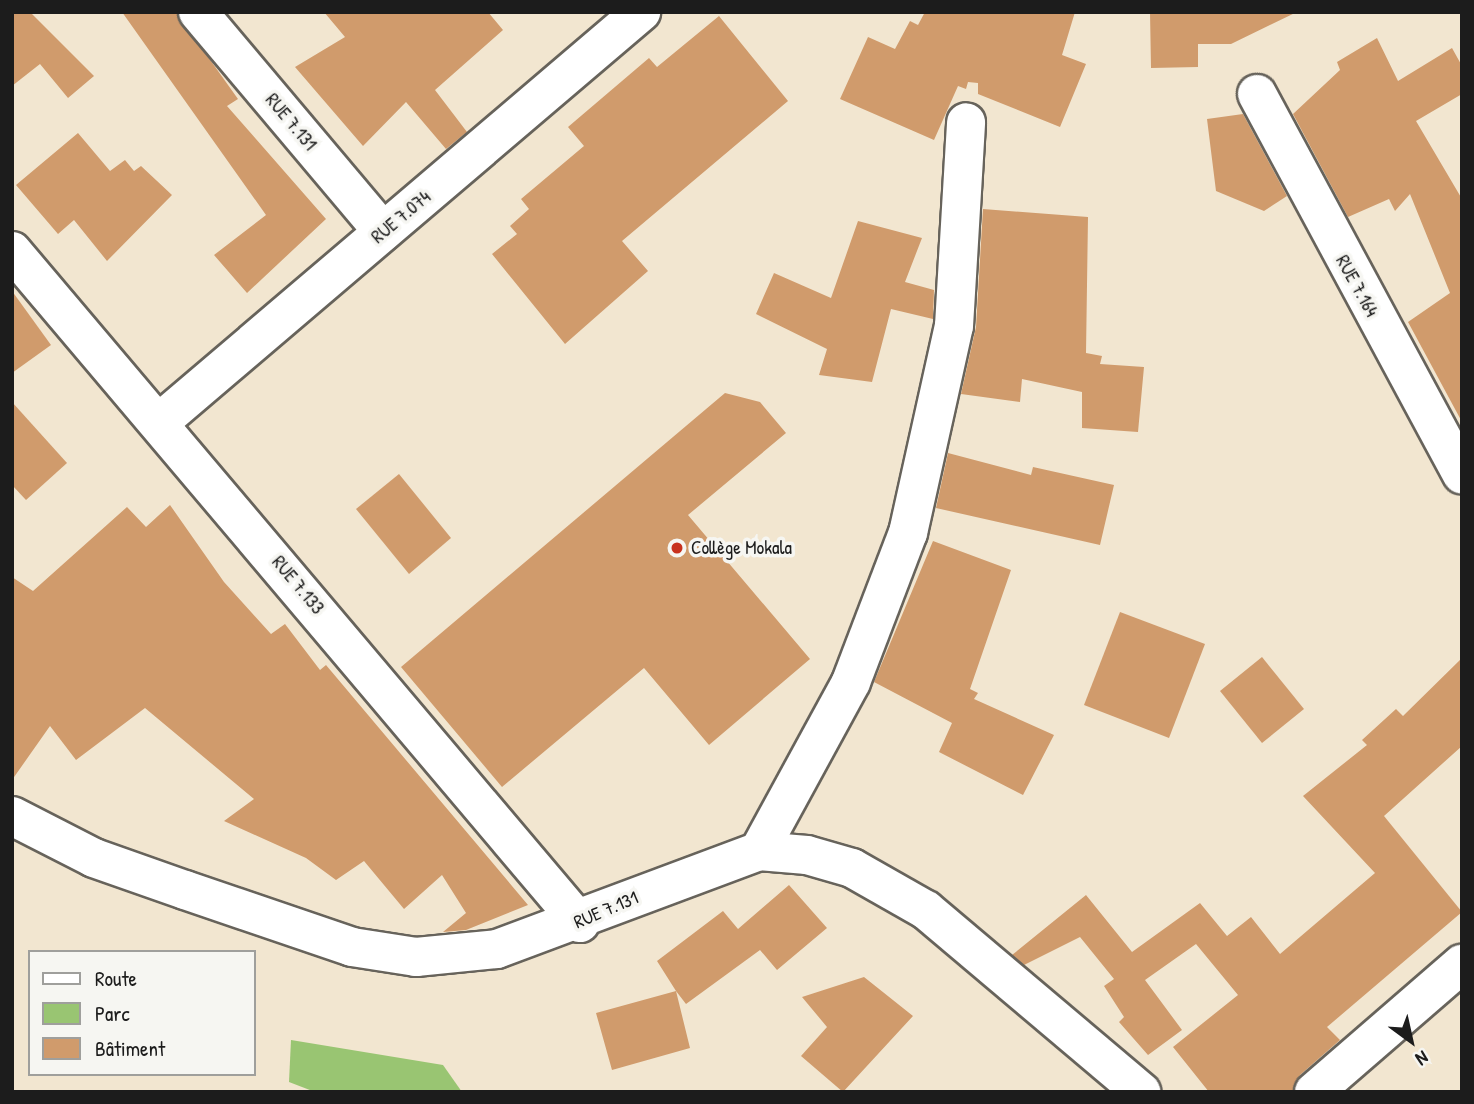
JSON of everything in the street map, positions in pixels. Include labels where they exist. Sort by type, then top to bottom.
[{"type":"street","name":"RUE 7.131","points":[[198,12],[383,232]]},
{"type":"street","name":"RUE 7.074","points":[[161,421],[641,12]]},
{"type":"street","name":"RUE 7.164","points":[[1257,94],[1462,474]]},
{"type":"street","points":[[966,122],[954,326],[908,533],[851,682],[759,850],[852,868],[926,910],[1141,1092]]},
{"type":"street","name":"RUE 7.133","points":[[12,251],[161,421],[580,923]]},
{"type":"street","name":"RUE 7.131","points":[[12,816],[94,858],[352,947],[416,957],[497,949],[580,923],[759,850]]},
{"type":"street","points":[[1314,1092],[1462,964]]},
{"type":"green space","points":[[291,1040],[443,1065],[462,1092],[315,1092],[289,1082]]},
{"type":"building","points":[[12,12],[30,12],[94,76],[68,98],[40,64],[12,86]]},
{"type":"building","points":[[122,12],[176,12],[238,99],[227,106],[326,219],[247,293],[214,255],[266,215]]},
{"type":"building","points":[[324,12],[488,12],[503,30],[435,90],[467,132],[446,149],[406,102],[363,146],[295,67],[345,37]]},
{"type":"building","points":[[925,12],[1075,12],[1062,55],[1086,64],[1060,127],[978,94],[978,83],[968,82],[966,89],[958,86],[934,140],[840,99],[868,37],[895,49],[910,21],[918,25]]},
{"type":"building","points":[[1150,12],[1297,12],[1231,44],[1198,44],[1198,67],[1151,68]]},
{"type":"building","points":[[719,16],[788,101],[622,241],[648,271],[565,344],[492,254],[517,234],[510,226],[529,209],[521,199],[584,146],[568,127],[649,58],[657,67]]},
{"type":"building","points":[[1377,38],[1398,81],[1452,48],[1462,66],[1462,94],[1416,121],[1462,199],[1462,422],[1408,322],[1450,293],[1410,194],[1395,211],[1389,199],[1348,217],[1293,114],[1340,70],[1337,62]]},
{"type":"building","points":[[1243,114],[1287,196],[1264,211],[1216,191],[1207,119]]},
{"type":"building","points":[[78,133],[110,171],[125,160],[134,171],[141,166],[172,195],[107,261],[74,220],[58,234],[16,185]]},
{"type":"building","points":[[983,209],[1088,217],[1086,353],[1102,356],[1100,364],[1144,367],[1138,432],[1082,428],[1082,392],[1022,379],[1020,402],[961,394],[976,327]]},
{"type":"building","points":[[858,221],[922,238],[905,282],[934,290],[933,319],[891,309],[872,382],[819,375],[827,349],[756,314],[774,273],[831,298]]},
{"type":"building","points":[[12,291],[51,345],[12,373]]},
{"type":"building","points":[[725,393],[760,402],[786,433],[688,515],[810,659],[709,745],[644,668],[502,787],[401,667]]},
{"type":"building","points":[[12,402],[67,463],[26,500],[12,485]]},
{"type":"building","points":[[948,453],[1031,475],[1033,467],[1114,485],[1100,545],[936,508]]},
{"type":"building","points":[[399,474],[451,538],[409,574],[356,509]]},
{"type":"building","points":[[170,505],[224,582],[271,634],[285,624],[320,670],[326,665],[528,905],[466,930],[443,932],[466,913],[442,875],[404,909],[364,861],[336,880],[306,858],[224,821],[254,799],[145,708],[76,760],[50,726],[12,780],[12,577],[33,591],[127,507],[146,527]]},
{"type":"building","points":[[933,541],[1011,570],[970,689],[978,693],[974,699],[1054,735],[1023,795],[939,752],[952,723],[874,682]]},
{"type":"building","points":[[1120,612],[1205,644],[1169,738],[1084,705]]},
{"type":"building","points":[[1262,657],[1304,709],[1262,743],[1220,691]]},
{"type":"building","points":[[1462,658],[1462,746],[1384,816],[1462,912],[1327,1027],[1340,1040],[1300,1075],[1293,1092],[1209,1092],[1173,1047],[1238,995],[1196,944],[1145,980],[1182,1030],[1148,1055],[1119,1022],[1124,1017],[1104,986],[1114,979],[1080,937],[1024,965],[1012,955],[1086,895],[1132,952],[1200,903],[1227,936],[1251,917],[1280,954],[1375,873],[1303,796],[1367,745],[1362,740],[1396,709],[1403,716]]},
{"type":"building","points":[[789,885],[827,928],[777,970],[760,950],[686,1004],[657,961],[723,911],[738,929]]},
{"type":"building","points":[[864,977],[913,1016],[843,1092],[801,1056],[827,1027],[802,997]]},
{"type":"building","points":[[676,991],[690,1048],[612,1070],[596,1013]]},
{"type":"place","name":"Collège Mokala","points":[[677,548]]}]
